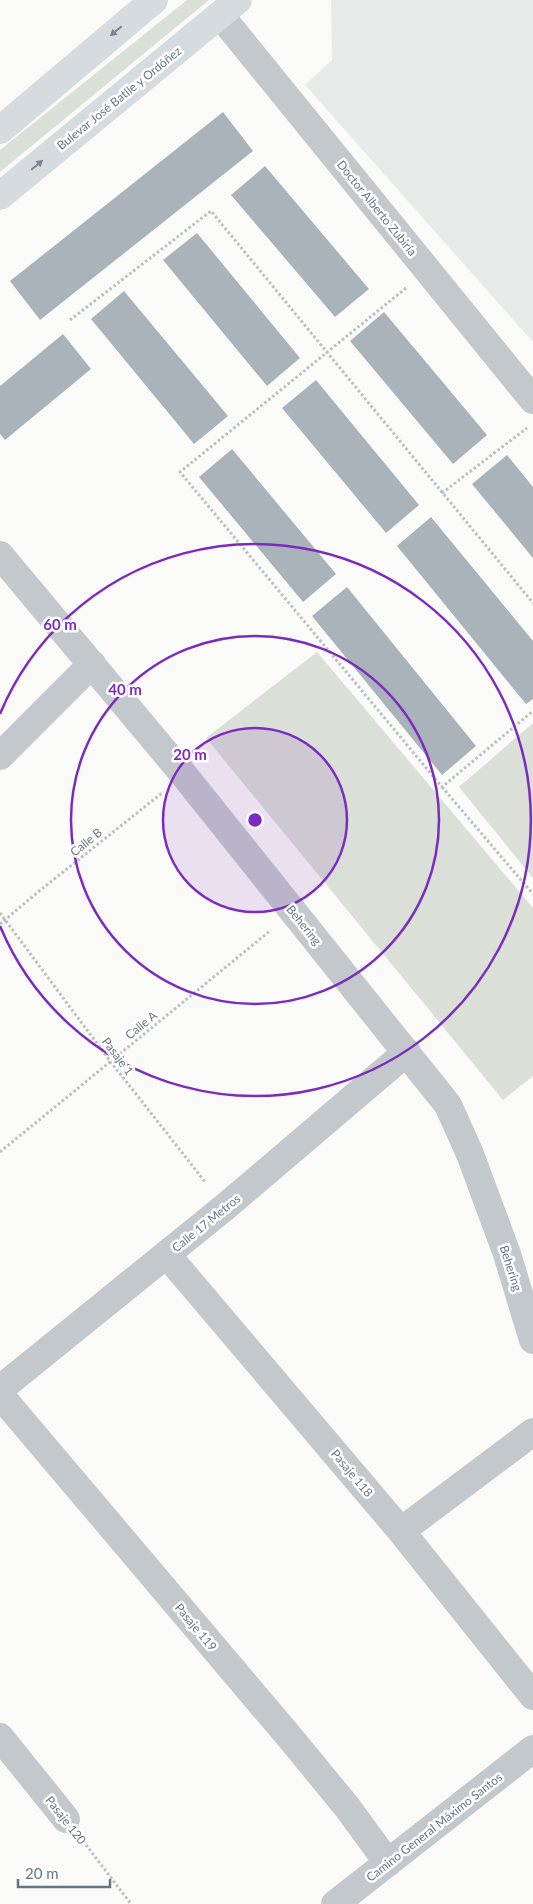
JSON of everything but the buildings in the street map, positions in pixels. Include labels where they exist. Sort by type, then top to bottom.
[{"type":"main road","points":[[0,130],[154,0]]},
{"type":"main road","name":"Bulevar José Batlle y Ordóñez","points":[[0,196],[229,8]]},
{"type":"street","name":"Doctor Alberto Zubiría","points":[[229,8],[428,270],[533,400]]},
{"type":"street","name":"Behering","points":[[0,555],[184,776],[448,1105],[470,1154],[507,1254],[533,1340]]},
{"type":"street","points":[[0,756],[92,664]]},
{"type":"street","name":"Calle 17 Metros","points":[[0,1389],[225,1207],[407,1052]]},
{"type":"street","name":"Pasaje 118","points":[[167,1255],[401,1531],[533,1696]]},
{"type":"street","name":"Pasaje 119","points":[[0,1395],[347,1807],[388,1863]]},
{"type":"street","points":[[401,1531],[533,1432]]},
{"type":"street","name":"Pasaje 120","points":[[0,1737],[66,1819]]},
{"type":"street","name":"Camino General Máximo Santos","points":[[335,1904],[533,1749]]},
{"type":"path","points":[[70,320],[211,211],[533,603]]},
{"type":"path","points":[[428,270],[180,472],[533,894]]},
{"type":"path","points":[[442,493],[533,424]]},
{"type":"path","points":[[442,787],[533,711]]},
{"type":"path","name":"Calle B","points":[[0,924],[184,776]]},
{"type":"path","name":"Calle A","points":[[0,1152],[293,912]]},
{"type":"path","name":"Pasaje 1","points":[[0,913],[110,1062],[225,1207]]},
{"type":"path","name":"Pasaje 120","points":[[66,1819],[131,1904]]},
{"type":"shaded area","points":[[187,0],[209,0],[0,172],[0,150]]},
{"type":"shaded area","points":[[331,0],[533,0],[533,342],[305,85],[332,60]]},
{"type":"shaded area","points":[[317,652],[533,908],[533,1076],[503,1100],[206,738]]},
{"type":"shaded area","points":[[533,723],[533,878],[459,787]]}]
